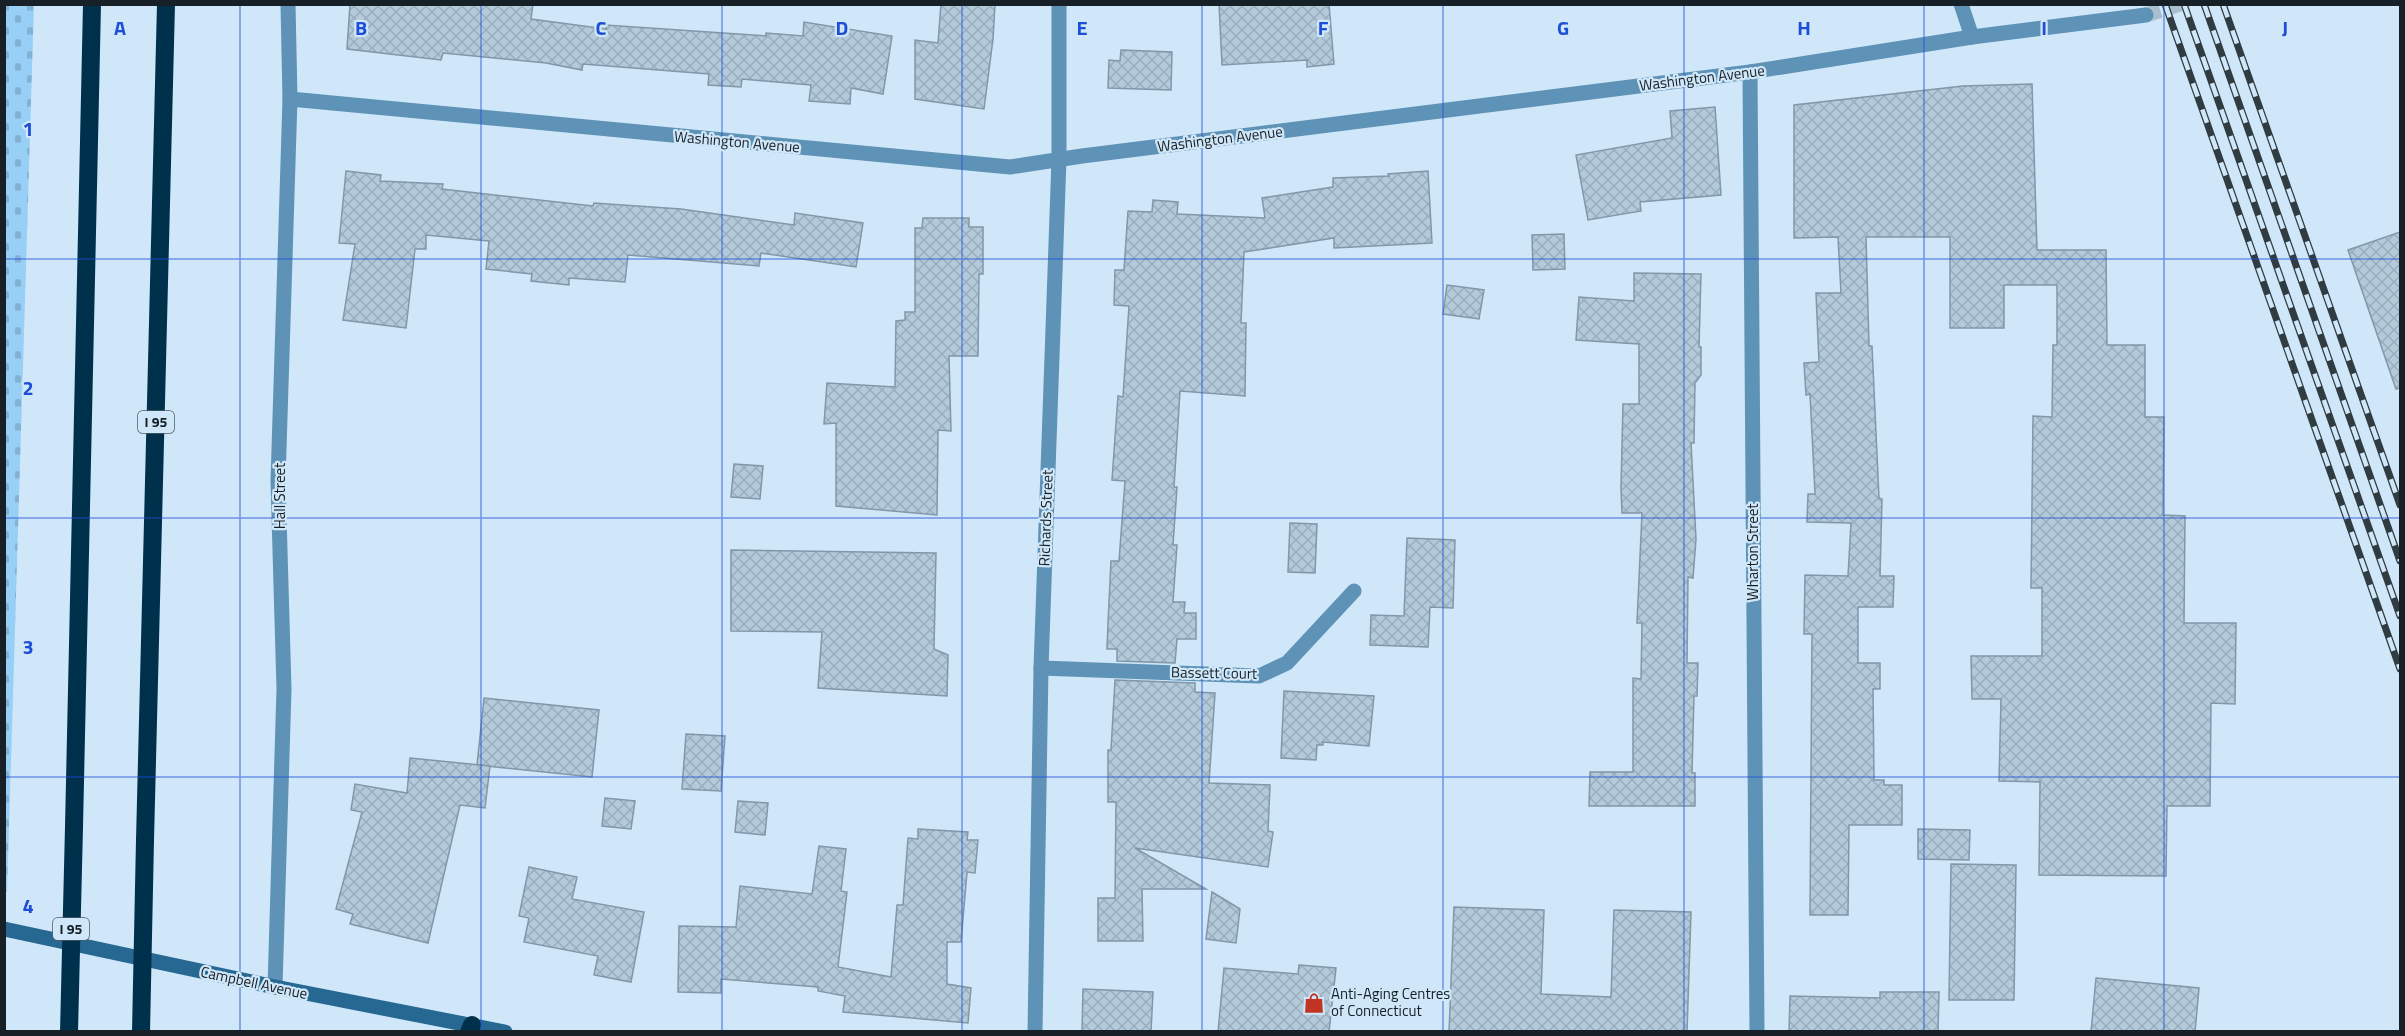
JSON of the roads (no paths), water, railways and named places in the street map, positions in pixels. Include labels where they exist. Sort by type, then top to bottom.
[{"type":"highway","name":"I 95","points":[[69,1032],[92,4]]},
{"type":"highway","name":"I 95","points":[[141,1032],[166,4]]},
{"type":"main road","name":"Campbell Avenue","points":[[4,929],[470,1028],[505,1032]]},
{"type":"street","name":"Hall Street","points":[[275,987],[284,688],[279,481],[290,99],[288,4]]},
{"type":"street","name":"Richards Street","points":[[1035,1032],[1041,669],[1059,159],[1059,4]]},
{"type":"street","points":[[1960,4],[1972,37]]},
{"type":"street","name":"Washington Avenue","points":[[290,99],[1010,167],[1750,72],[1972,37],[2146,15]]},
{"type":"street","name":"Wharton Street","points":[[1750,72],[1757,1032]]},
{"type":"street","name":"Bassett Court","points":[[1041,669],[1259,676],[1287,663],[1354,591]]},
{"type":"tunnel","points":[[2146,15],[2180,4]]},
{"type":"railway","points":[[2165,4],[2400,669]]},
{"type":"railway","points":[[2184,4],[2400,616]]},
{"type":"railway","points":[[2204,4],[2400,561]]},
{"type":"railway","points":[[2223,4],[2400,505]]},
{"type":"place","name":"Anti-Aging Centres of Connecticut","points":[[1314,1003]]}]
